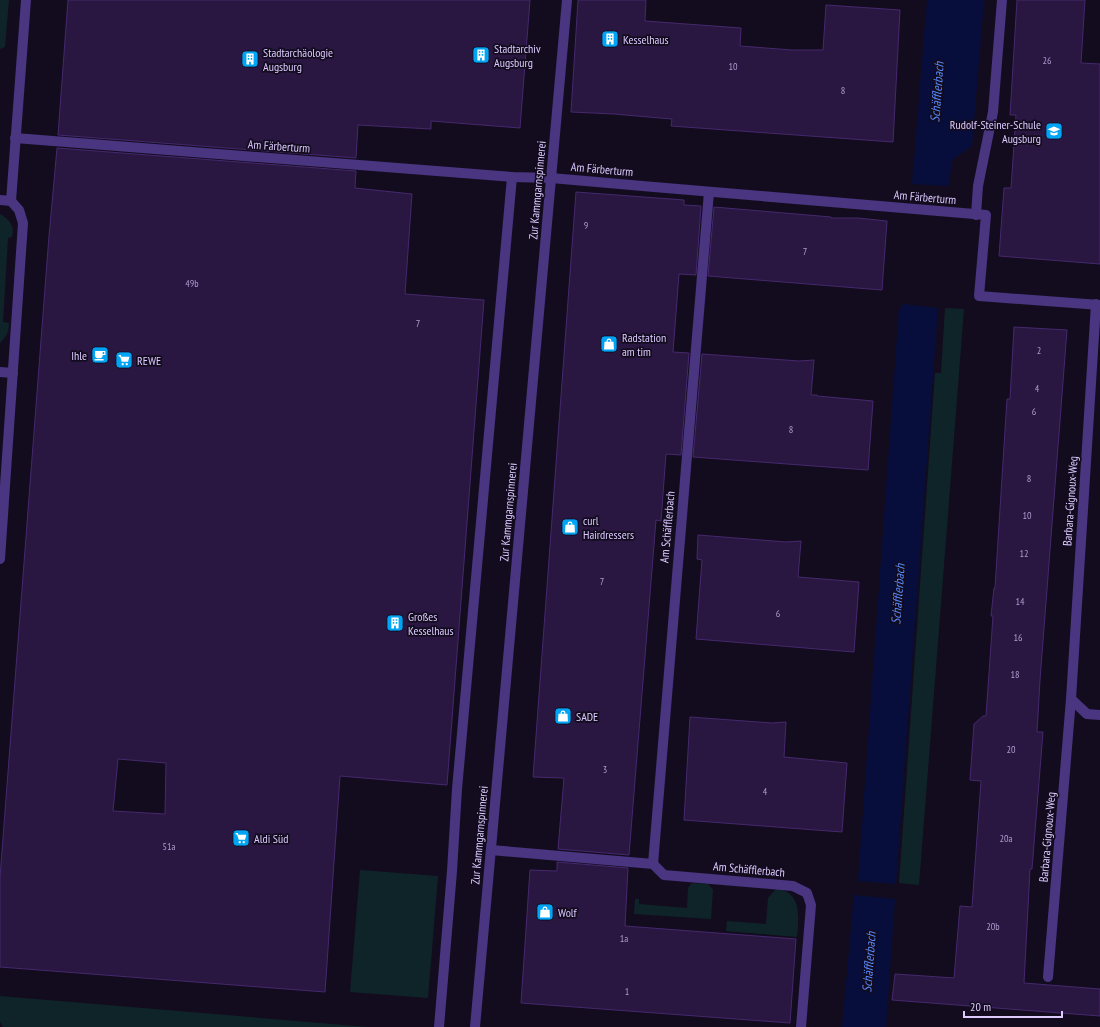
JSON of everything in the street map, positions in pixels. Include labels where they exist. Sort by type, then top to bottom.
[{"type":"street","points":[[11,201],[26,0]]},
{"type":"street","name":"Zur Kammgarnspinnerei","points":[[475,1027],[567,0]]},
{"type":"street","points":[[1002,0],[993,112],[978,186],[976,215],[986,216],[979,296],[1098,304]]},
{"type":"street","name":"Am Färberturm","points":[[15,138],[512,177],[551,178],[976,215]]},
{"type":"street","name":"Zur Kammgarnspinnerei","points":[[438,1027],[452,871],[457,789],[512,177]]},
{"type":"street","name":"Am Schäfflerbach","points":[[709,192],[653,864],[664,875],[793,886],[807,893],[811,905],[801,1027]]},
{"type":"street","points":[[0,200],[11,201],[19,210],[23,223],[0,559]]},
{"type":"street","name":"Barbara-Gignoux-Weg","points":[[1048,977],[1071,699],[1098,304]]},
{"type":"street","points":[[0,372],[13,373]]},
{"type":"street","points":[[1071,699],[1087,714],[1100,715]]},
{"type":"street","points":[[491,850],[653,864]]},
{"type":"green space","points":[[0,0],[9,0],[5,47],[0,49]]},
{"type":"green space","points":[[0,214],[9,221],[12,226],[13,233],[12,237],[8,238],[3,322],[9,323],[9,326],[7,334],[0,343]]},
{"type":"green space","points":[[945,308],[964,309],[919,885],[899,883],[935,373],[941,373]]},
{"type":"green space","points":[[360,870],[438,876],[428,998],[350,992]]},
{"type":"green space","points":[[692,883],[708,884],[713,890],[711,919],[634,914],[635,899],[639,899],[639,904],[687,908],[688,888]]},
{"type":"green space","points":[[776,889],[791,895],[795,900],[798,914],[797,937],[726,931],[727,921],[766,924],[768,898]]},
{"type":"green space","points":[[0,996],[368,1027],[3,1027],[0,1022]]},
{"type":"water","name":"Schäfflerbach","points":[[927,0],[984,0],[972,146],[952,160],[949,186],[912,184]]},
{"type":"water","name":"Schäfflerbach","points":[[902,304],[938,308],[896,884],[858,881],[899,308],[901,308]]},
{"type":"water","name":"Schäfflerbach","points":[[854,895],[895,899],[886,1027],[842,1027]]},
{"type":"building","name":"Stadtarchäologie Augsburg","points":[[68,0],[530,0],[520,128],[431,121],[431,129],[358,125],[356,158],[58,135]]},
{"type":"building","points":[[578,0],[646,0],[645,21],[741,28],[740,46],[792,50],[823,50],[826,5],[900,10],[893,142],[671,126],[672,119],[571,112]]},
{"type":"building","name":"Rudolf-Steiner-Schule Augsburg","points":[[1017,0],[1085,0],[1081,63],[1100,64],[1100,264],[999,256],[1004,188],[1011,188],[1016,115],[1010,115]]},
{"type":"building","points":[[57,148],[356,171],[355,188],[412,194],[405,294],[484,300],[447,785],[340,776],[325,992],[0,967],[0,877]],"holes":[[[118,759],[166,763],[165,814],[113,811]]]},
{"type":"building","points":[[576,192],[684,200],[684,205],[701,206],[696,275],[679,274],[673,352],[689,353],[681,455],[666,454],[661,521],[656,520],[629,855],[558,849],[564,778],[533,777]]},
{"type":"building","points":[[714,207],[831,218],[858,218],[887,221],[882,290],[708,276]]},
{"type":"building","points":[[1014,327],[1067,330],[1040,680],[1037,732],[1043,732],[1032,869],[1030,869],[1024,983],[1100,989],[1100,1016],[892,1000],[895,974],[954,978],[960,906],[972,907],[981,781],[970,780],[974,724],[983,716],[986,716],[993,616],[991,616],[995,588],[1007,399],[1010,399]]},
{"type":"building","points":[[702,354],[799,361],[814,360],[811,395],[873,401],[868,470],[693,457]]},
{"type":"building","points":[[698,535],[786,542],[801,541],[798,577],[859,582],[854,652],[696,639],[702,560],[697,559]]},
{"type":"building","points":[[690,717],[772,723],[786,722],[784,757],[847,763],[842,832],[684,820]]},
{"type":"building","points":[[557,862],[628,868],[625,926],[796,939],[790,1023],[521,1003],[530,870],[557,871]]},
{"type":"place","name":"Kesselhaus","points":[[610,39]]},
{"type":"place","name":"Stadtarchiv Augsburg","points":[[481,55]]},
{"type":"place","name":"Stadtarchäologie Augsburg","points":[[250,59]]},
{"type":"place","name":"Rudolf-Steiner-Schule Augsburg","points":[[1054,131]]},
{"type":"place","name":"Radstation am tim","points":[[609,344]]},
{"type":"place","name":"Ihle","points":[[100,355]]},
{"type":"place","name":"REWE","points":[[124,360]]},
{"type":"place","name":"curl Hairdressers","points":[[570,527]]},
{"type":"place","name":"Großes Kesselhaus","points":[[395,623]]},
{"type":"place","name":"SADE","points":[[563,716]]},
{"type":"place","name":"Aldi Süd","points":[[241,838]]},
{"type":"place","name":"Wolf","points":[[545,912]]}]
